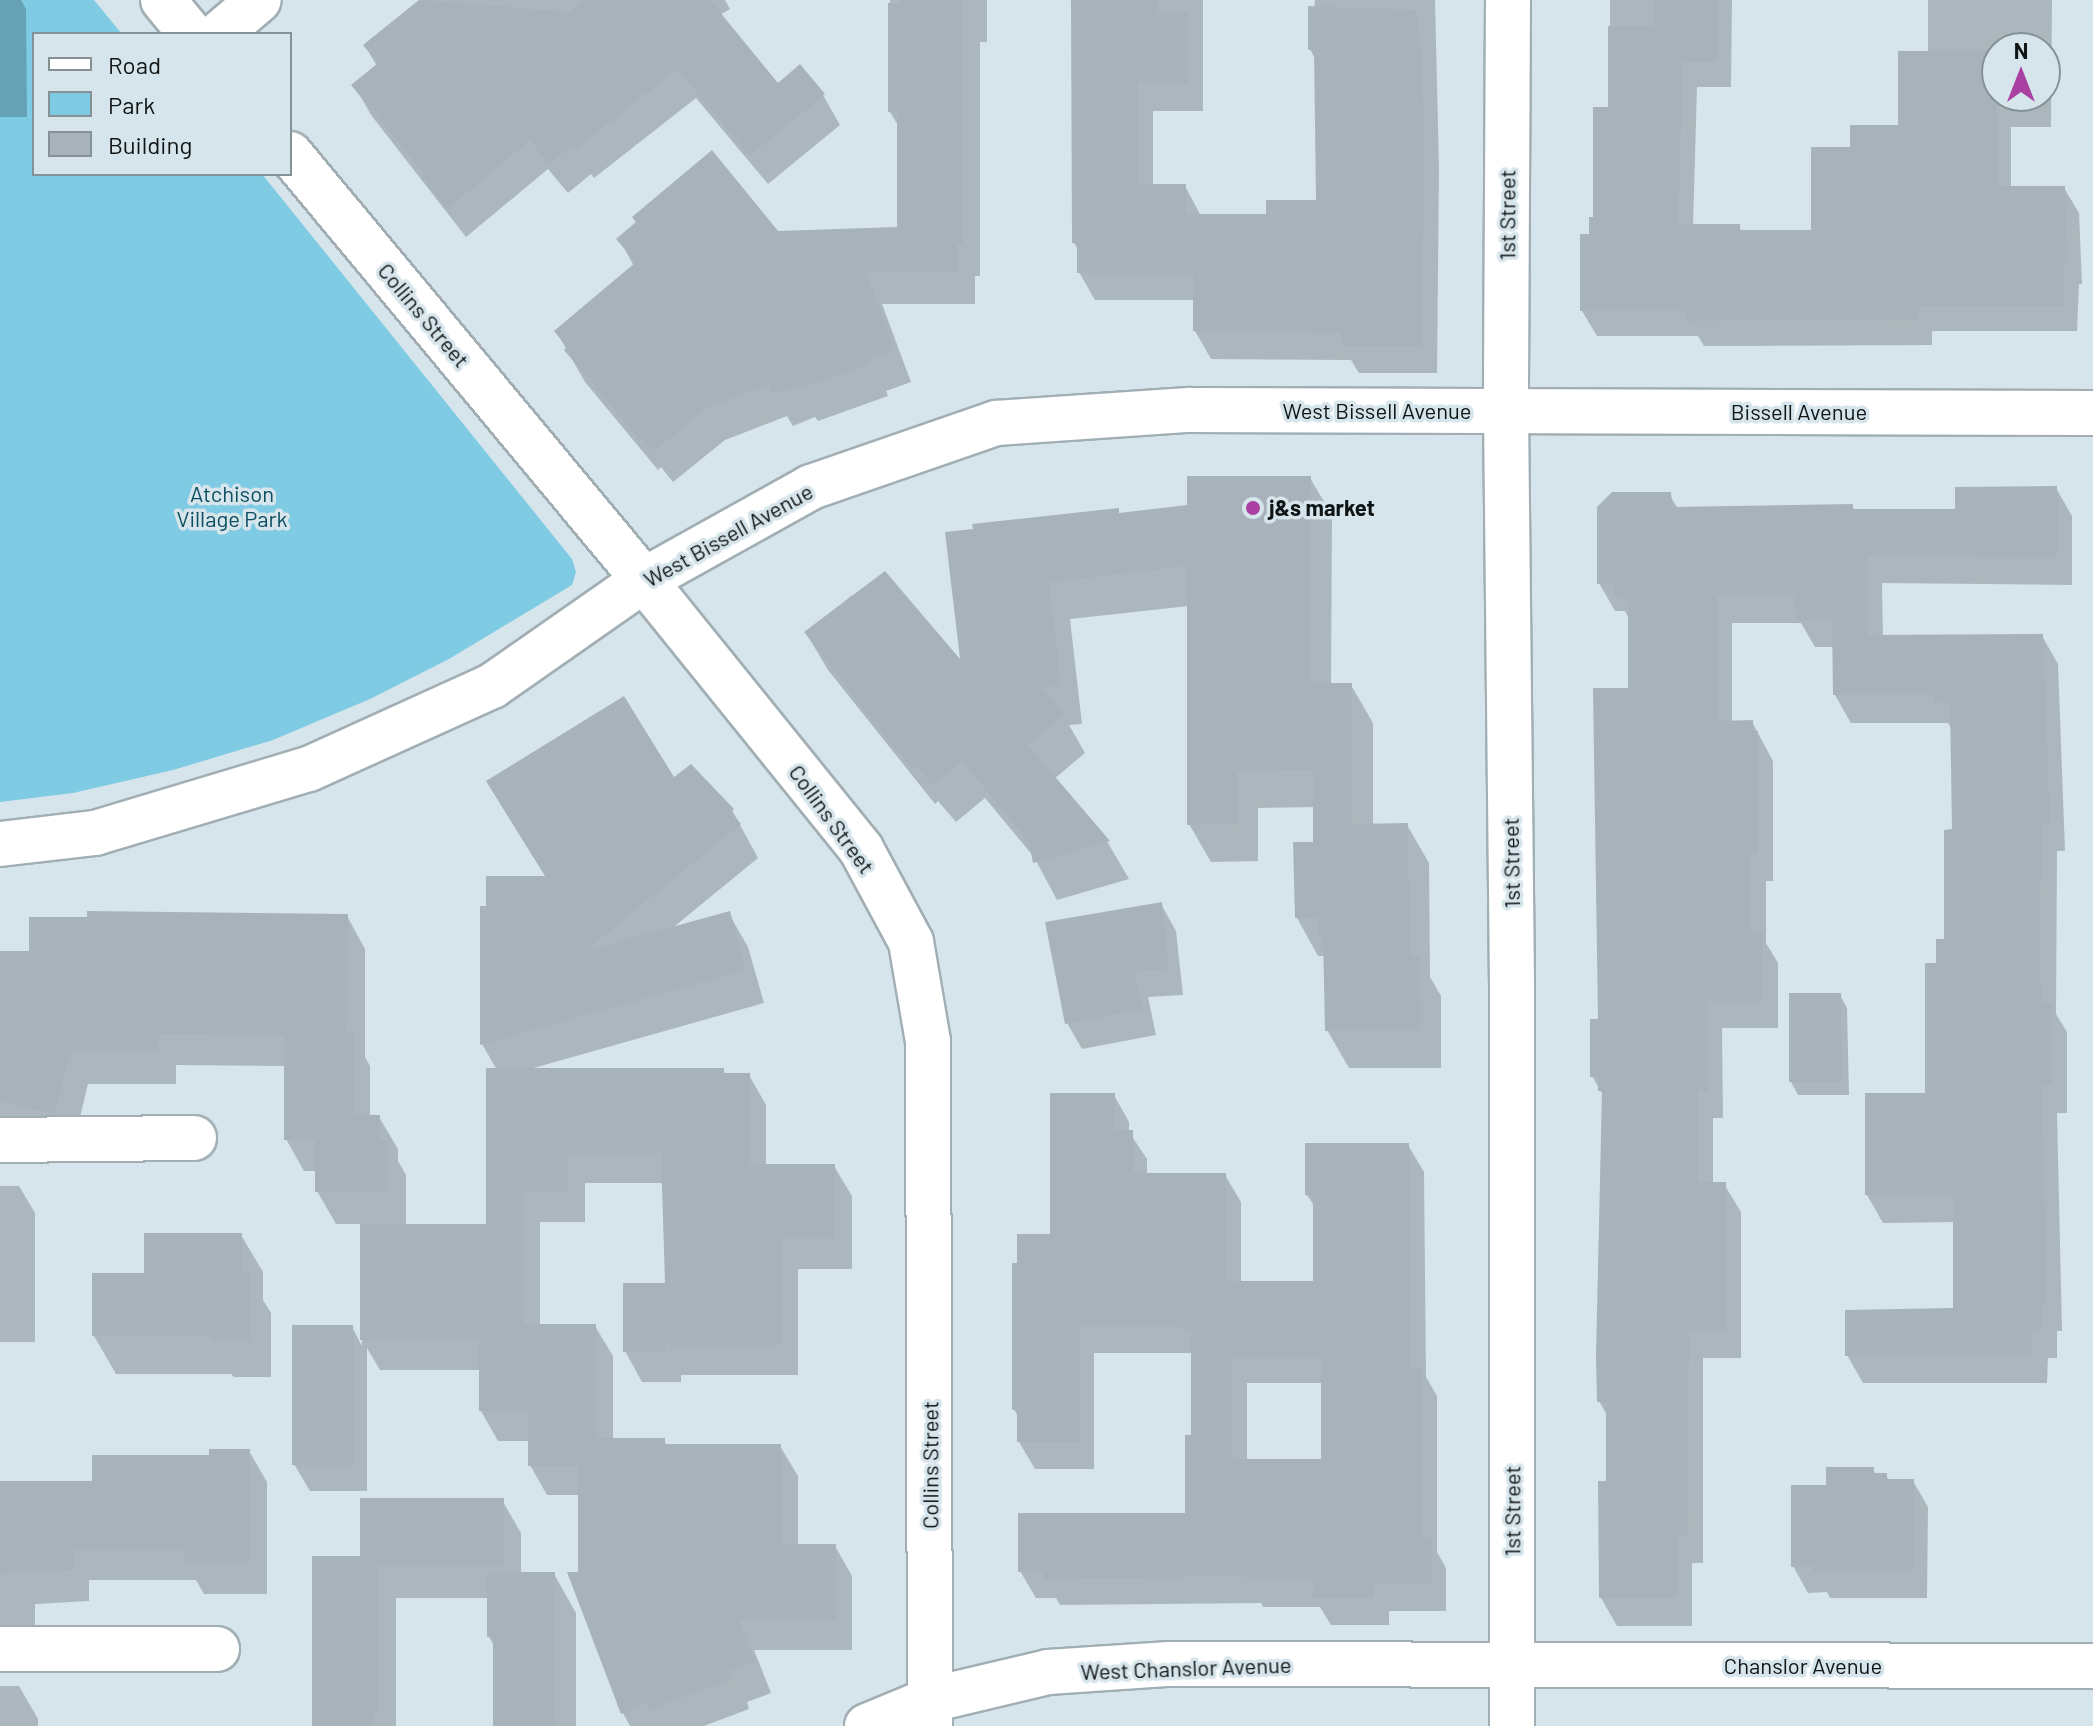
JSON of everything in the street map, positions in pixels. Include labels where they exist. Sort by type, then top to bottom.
[{"type":"street","points":[[163,0],[189,32]]},
{"type":"street","points":[[221,32],[259,0]]},
{"type":"street","name":"1st Street","points":[[1508,0],[1506,412],[1512,987],[1512,1726]]},
{"type":"street","name":"Collins Street","points":[[292,156],[644,580],[861,849],[911,942],[928,1041],[930,1713]]},
{"type":"street","name":"West Bissell Avenue","points":[[0,844],[95,833],[309,769],[492,686],[644,580],[811,487],[996,423],[1189,410],[1506,412]]},
{"type":"street","name":"Bissell Avenue","points":[[1506,412],[2093,413]]},
{"type":"street","points":[[0,1140],[194,1138]]},
{"type":"street","points":[[0,1649],[217,1649]]},
{"type":"street","name":"West Chanslor Avenue","points":[[867,1726],[930,1713],[1048,1672],[1170,1664],[1513,1665]]},
{"type":"street","name":"Chanslor Avenue","points":[[1513,1665],[2093,1666]]},
{"type":"green space","name":"Atchison Village Park","points":[[0,0],[94,0],[120,32],[32,32],[32,176],[264,176],[572,559],[576,572],[572,585],[449,659],[370,699],[273,740],[173,770],[73,793],[0,802]]},
{"type":"building","points":[[419,0],[569,12],[583,0],[710,0],[778,83],[800,64],[825,94],[750,156],[677,69],[575,150],[572,146],[549,164],[530,140],[447,209],[422,178],[425,175],[351,85],[378,63],[363,45]]},
{"type":"building","points":[[901,0],[962,0],[963,245],[957,245],[957,272],[866,272],[894,349],[869,359],[871,363],[797,390],[796,386],[772,394],[768,384],[707,408],[654,451],[641,437],[639,439],[564,350],[567,347],[554,331],[636,262],[616,239],[636,222],[632,217],[712,150],[778,231],[897,227],[897,112],[888,112],[888,3],[901,3]]},
{"type":"building","points":[[1071,0],[1158,1],[1158,12],[1188,12],[1188,83],[1138,83],[1138,184],[1186,184],[1186,214],[1266,214],[1266,200],[1316,200],[1314,50],[1308,50],[1308,6],[1416,10],[1422,54],[1424,139],[1422,346],[1341,346],[1341,333],[1193,331],[1193,273],[1077,273],[1077,243],[1072,243]]},
{"type":"building","points":[[1653,0],[1717,0],[1717,62],[1683,62],[1678,224],[1740,224],[1740,230],[1811,230],[1811,147],[1850,147],[1850,125],[1898,125],[1898,51],[1981,51],[1981,112],[1997,112],[1997,186],[2065,186],[2068,259],[2065,259],[2063,306],[1919,306],[1919,320],[1687,321],[1687,311],[1580,311],[1580,234],[1589,234],[1589,217],[1593,217],[1593,107],[1608,107],[1608,26],[1653,26]]},
{"type":"building","points":[[1187,476],[1311,476],[1311,683],[1352,683],[1352,824],[1408,823],[1410,956],[1420,956],[1421,1031],[1325,1031],[1323,934],[1318,934],[1318,918],[1295,918],[1293,842],[1313,842],[1313,770],[1237,771],[1237,824],[1187,825],[1187,566],[1049,582],[1061,686],[1042,688],[1065,714],[1028,745],[1110,841],[1033,863],[1029,842],[962,761],[933,786],[915,765],[912,768],[874,723],[804,632],[885,571],[960,659],[945,532],[973,529],[972,524],[1119,508],[1119,513],[1187,505]]},
{"type":"building","points":[[2057,486],[2057,557],[1867,556],[1868,635],[2043,634],[2050,823],[2042,823],[2041,1003],[2052,1003],[2052,1085],[2042,1085],[2047,1304],[2042,1304],[2042,1330],[2033,1331],[2032,1356],[1845,1356],[1845,1310],[1953,1308],[1953,1195],[1865,1195],[1865,1093],[1925,1093],[1925,963],[1936,963],[1936,939],[1944,939],[1944,830],[1952,829],[1950,703],[1934,703],[1934,695],[1833,695],[1832,620],[1797,620],[1794,596],[1717,596],[1717,721],[1753,720],[1753,731],[1758,731],[1758,854],[1751,854],[1751,933],[1763,933],[1763,1001],[1707,1001],[1708,1091],[1698,1091],[1698,1182],[1726,1182],[1726,1331],[1689,1331],[1688,1536],[1677,1536],[1677,1598],[1599,1598],[1598,1481],[1606,1481],[1606,1402],[1597,1402],[1596,1356],[1602,1091],[1598,1091],[1598,1077],[1590,1077],[1590,1019],[1598,1019],[1593,688],[1628,688],[1628,600],[1614,597],[1614,584],[1597,584],[1597,507],[1612,492],[1671,492],[1672,507],[1853,504],[1853,509],[1955,509],[1955,487]]},
{"type":"building","points":[[624,696],[674,777],[691,764],[734,809],[731,812],[741,824],[585,951],[730,911],[746,970],[480,1045],[480,906],[486,906],[486,876],[545,876],[486,781]]},
{"type":"building","points":[[1162,902],[1169,969],[1134,971],[1142,1009],[1065,1024],[1045,922]]},
{"type":"building","points":[[87,911],[348,914],[347,1032],[353,1032],[353,1115],[380,1115],[380,1141],[388,1141],[388,1192],[315,1192],[315,1140],[284,1140],[284,1035],[159,1034],[159,1052],[71,1052],[55,1114],[0,1102],[0,951],[29,951],[29,917],[87,917]]},
{"type":"building","points":[[1789,993],[1841,993],[1842,1082],[1789,1082]]},
{"type":"building","points":[[486,1068],[724,1068],[724,1073],[750,1073],[750,1164],[835,1164],[835,1239],[781,1239],[781,1345],[665,1345],[665,1352],[623,1352],[623,1283],[665,1283],[661,1153],[568,1153],[568,1192],[524,1192],[524,1324],[596,1324],[596,1438],[665,1438],[665,1444],[781,1444],[781,1544],[836,1544],[836,1620],[739,1620],[755,1662],[731,1671],[734,1678],[649,1710],[647,1703],[621,1714],[567,1572],[578,1572],[578,1466],[528,1466],[528,1411],[479,1411],[479,1340],[360,1340],[360,1224],[486,1224]]},
{"type":"building","points":[[1050,1093],[1115,1093],[1115,1130],[1133,1130],[1133,1173],[1226,1173],[1226,1281],[1313,1281],[1313,1195],[1305,1195],[1305,1143],[1409,1143],[1411,1367],[1422,1367],[1422,1539],[1432,1539],[1432,1584],[1374,1584],[1374,1598],[1313,1598],[1313,1580],[1246,1580],[1246,1576],[1043,1579],[1043,1572],[1018,1572],[1018,1513],[1185,1513],[1185,1435],[1191,1435],[1191,1332],[1183,1332],[1183,1327],[1080,1327],[1080,1442],[1017,1442],[1017,1410],[1012,1410],[1012,1263],[1017,1263],[1017,1234],[1050,1234]],"holes":[[[1232,1357],[1321,1357],[1321,1459],[1232,1459]]]},
{"type":"building","points":[[144,1233],[242,1233],[242,1273],[250,1273],[250,1340],[210,1340],[210,1336],[92,1336],[92,1273],[144,1273]]},
{"type":"building","points":[[292,1325],[353,1325],[353,1465],[292,1465]]},
{"type":"building","points":[[209,1449],[250,1449],[250,1563],[184,1563],[184,1549],[73,1549],[73,1570],[0,1573],[0,1481],[92,1481],[92,1455],[209,1455]]},
{"type":"building","points":[[1826,1467],[1874,1467],[1874,1473],[1887,1473],[1887,1479],[1914,1479],[1913,1572],[1813,1572],[1813,1566],[1791,1567],[1791,1485],[1826,1485]]},
{"type":"building","points":[[360,1498],[504,1498],[504,1565],[378,1565],[378,1710],[373,1710],[373,1726],[312,1726],[312,1556],[360,1556]]},
{"type":"building","points":[[487,1572],[555,1572],[555,1726],[493,1726],[493,1637],[487,1637]]},
{"type":"place","name":"j&s market","points":[[1253,508]]}]
